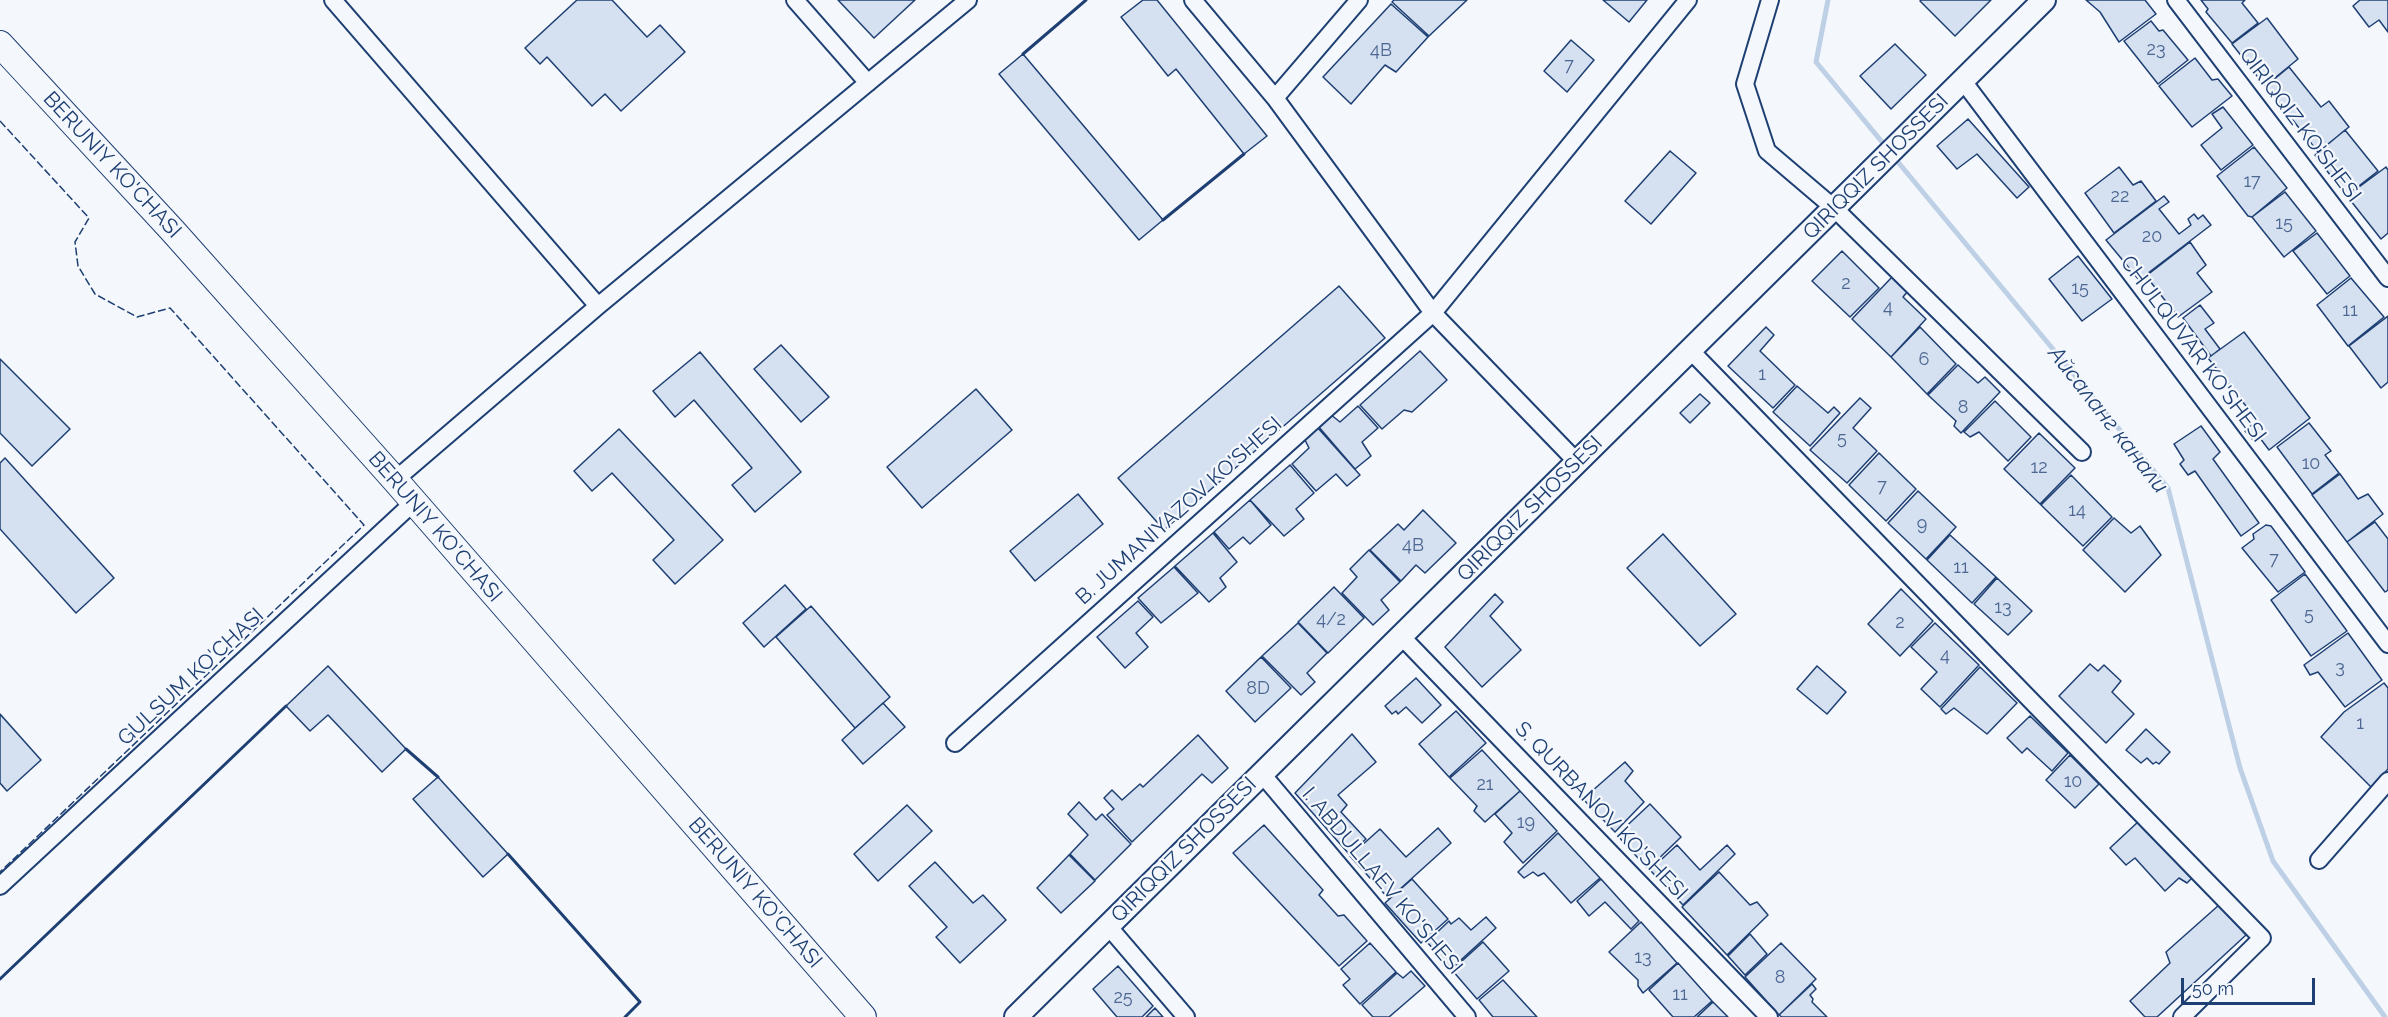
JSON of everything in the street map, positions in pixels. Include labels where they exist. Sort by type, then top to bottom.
[{"type":"main road","name":"QIRIQQIZ SHOSSESI","points":[[1016,1017],[2044,0]]},
{"type":"main road","name":"BERUNIY KO'CHASI","points":[[0,44],[172,230],[395,480],[863,1017]]},
{"type":"street","points":[[333,0],[598,306]]},
{"type":"street","points":[[795,0],[868,83]]},
{"type":"street","points":[[395,480],[598,306],[968,0]]},
{"type":"street","points":[[1193,0],[1275,98],[1433,313],[1577,462]]},
{"type":"street","points":[[1275,98],[1359,0]]},
{"type":"street","name":"B. JUMANIYAZOV KO'SHESI","points":[[954,743],[1433,313],[1688,0]]},
{"type":"street","points":[[1770,0],[1745,84],[1767,151],[1834,208],[2082,452]]},
{"type":"street","name":"QIRIQQIZ KO'SHESI","points":[[2175,0],[2388,278]]},
{"type":"street","name":"CHULQUVAR KO'SHESI","points":[[1963,81],[2388,644]]},
{"type":"street","points":[[1690,350],[2262,938],[2182,1017]]},
{"type":"street","name":"GULSUM KO'CHASI","points":[[0,886],[414,502]]},
{"type":"street","name":"S. QURBANOV KO'SHESI","points":[[1401,636],[1769,1017]]},
{"type":"street","name":"I. ABDULLAEV KO'SHESI","points":[[1262,774],[1467,1017]]},
{"type":"street","points":[[2319,860],[2388,781]]},
{"type":"street","points":[[1108,926],[1186,1017]]},
{"type":"building","points":[[577,0],[612,0],[647,37],[660,25],[685,52],[621,111],[605,94],[592,106],[547,57],[540,64],[525,48]]},
{"type":"building","points":[[838,0],[915,0],[874,38]]},
{"type":"building","points":[[1143,0],[1157,0],[1267,136],[1244,154],[1176,69],[1168,76],[1121,17]]},
{"type":"building","points":[[1394,0],[1467,0],[1429,36],[1392,2]]},
{"type":"building","points":[[1603,0],[1647,0],[1629,22]]},
{"type":"building","points":[[1921,0],[1991,0],[1955,36]]},
{"type":"building","points":[[2086,0],[2145,0],[2156,14],[2119,42],[2100,12]]},
{"type":"building","points":[[2201,0],[2245,0],[2242,3],[2258,23],[2232,43],[2206,12],[2208,9]]},
{"type":"building","points":[[2360,0],[2388,0],[2388,32],[2379,20],[2369,27],[2353,6]]},
{"type":"building","points":[[1391,4],[1428,37],[1396,72],[1385,65],[1351,104],[1323,77]]},
{"type":"building","points":[[2267,18],[2298,59],[2265,86],[2232,44]]},
{"type":"building","points":[[2151,21],[2159,31],[2163,30],[2188,60],[2158,84],[2124,41]]},
{"type":"building","points":[[1571,40],[1594,60],[1567,92],[1544,71]]},
{"type":"building","points":[[1895,44],[1926,75],[1891,109],[1860,76]]},
{"type":"building","points":[[1023,54],[1163,220],[1139,240],[999,74]]},
{"type":"building","points":[[2195,58],[2212,80],[2218,79],[2232,96],[2192,127],[2159,86]]},
{"type":"building","points":[[2289,67],[2321,107],[2329,101],[2349,127],[2318,152],[2266,86]]},
{"type":"building","points":[[2223,107],[2253,145],[2221,170],[2201,145],[2222,128],[2212,114]]},
{"type":"building","points":[[1968,119],[2029,187],[2017,198],[1977,154],[1957,169],[1937,146]]},
{"type":"building","points":[[2345,130],[2378,171],[2346,196],[2315,155]]},
{"type":"building","points":[[2254,147],[2287,188],[2252,217],[2248,216],[2217,176]]},
{"type":"building","points":[[1670,151],[1696,173],[1651,224],[1625,201]]},
{"type":"building","points":[[2119,167],[2133,185],[2141,181],[2156,201],[2114,233],[2085,193]]},
{"type":"building","points":[[2386,167],[2388,170],[2388,233],[2381,239],[2347,196]]},
{"type":"building","points":[[2285,192],[2316,231],[2284,257],[2252,217]]},
{"type":"building","points":[[2164,196],[2169,202],[2159,209],[2179,234],[2191,225],[2188,219],[2194,214],[2198,219],[2203,215],[2211,225],[2139,280],[2106,240]]},
{"type":"building","points":[[2317,233],[2350,276],[2327,294],[2293,251]]},
{"type":"building","points":[[2190,242],[2206,265],[2197,273],[2212,292],[2178,317],[2146,276]]},
{"type":"building","points":[[1842,251],[1879,288],[1850,317],[1812,281]]},
{"type":"building","points":[[2078,256],[2112,299],[2082,321],[2049,279]]},
{"type":"building","points":[[1893,276],[1908,291],[1903,297],[1926,319],[1891,357],[1852,319]]},
{"type":"building","points":[[2351,278],[2384,317],[2348,346],[2317,305]]},
{"type":"building","points":[[1339,286],[1385,338],[1164,530],[1118,478]]},
{"type":"building","points":[[2200,305],[2214,323],[2205,329],[2220,349],[2211,356],[2183,318]]},
{"type":"building","points":[[2388,316],[2388,382],[2381,388],[2349,346]]},
{"type":"building","points":[[1766,327],[1774,335],[1760,351],[1795,385],[1773,408],[1728,366]]},
{"type":"building","points":[[1920,327],[1956,364],[1927,394],[1891,357]]},
{"type":"building","points":[[2244,332],[2310,418],[2269,450],[2260,438],[2254,441],[2245,431],[2257,420],[2208,358]]},
{"type":"building","points":[[781,345],[829,397],[801,422],[754,369]]},
{"type":"building","points":[[1420,351],[1447,380],[1412,412],[1404,410],[1382,429],[1360,405]]},
{"type":"building","points":[[700,352],[801,472],[755,512],[732,485],[752,468],[694,400],[675,417],[653,391]]},
{"type":"building","points":[[0,359],[70,429],[32,466],[0,433]]},
{"type":"building","points":[[1958,365],[1978,383],[1985,377],[2000,392],[1961,433],[1954,426],[1956,421],[1928,395]]},
{"type":"building","points":[[1797,386],[1828,413],[1834,407],[1840,413],[1810,446],[1773,412]]},
{"type":"building","points":[[976,389],[1012,430],[922,508],[887,467]]},
{"type":"building","points":[[1700,394],[1710,403],[1690,423],[1680,413]]},
{"type":"building","points":[[1860,398],[1871,408],[1853,428],[1877,451],[1847,483],[1810,450]]},
{"type":"building","points":[[1995,401],[2031,437],[2008,461],[1979,432],[1970,437],[1964,432]]},
{"type":"building","points":[[1358,406],[1378,428],[1362,442],[1371,456],[1355,469],[1318,426],[1330,414],[1340,422]]},
{"type":"building","points":[[2309,423],[2331,451],[2325,455],[2339,473],[2312,494],[2277,447]]},
{"type":"building","points":[[2201,426],[2220,452],[2213,459],[2259,523],[2241,536],[2195,471],[2188,475],[2180,464],[2184,460],[2174,444]]},
{"type":"building","points":[[1317,427],[1360,475],[1347,486],[1336,474],[1316,491],[1292,464],[1309,448],[1304,438]]},
{"type":"building","points":[[619,429],[723,540],[675,584],[653,560],[674,540],[612,473],[592,491],[574,471]]},
{"type":"building","points":[[2039,433],[2075,468],[2040,504],[2004,469]]},
{"type":"building","points":[[1879,453],[1916,489],[1886,521],[1849,485]]},
{"type":"building","points":[[5,458],[114,578],[76,613],[0,529],[0,463]]},
{"type":"building","points":[[1290,465],[1314,493],[1296,509],[1304,519],[1284,536],[1250,500]]},
{"type":"building","points":[[2340,474],[2358,499],[2368,494],[2383,514],[2347,542],[2312,495]]},
{"type":"building","points":[[2071,475],[2112,517],[2083,546],[2041,505]]},
{"type":"building","points":[[1918,491],[1956,527],[1926,559],[1888,523]]},
{"type":"building","points":[[1078,494],[1103,524],[1035,581],[1010,551]]},
{"type":"building","points":[[1250,500],[1271,525],[1250,544],[1243,537],[1229,549],[1214,532]]},
{"type":"building","points":[[1423,510],[1456,543],[1425,573],[1416,565],[1401,581],[1370,550],[1398,524],[1404,530]]},
{"type":"building","points":[[2114,518],[2131,533],[2140,526],[2161,555],[2125,592],[2083,550]]},
{"type":"building","points":[[2375,522],[2388,539],[2388,590],[2385,592],[2347,542]]},
{"type":"building","points":[[2266,525],[2271,526],[2305,572],[2278,592],[2242,548],[2254,539],[2253,534]]},
{"type":"building","points":[[1213,533],[1237,562],[1220,578],[1226,587],[1209,602],[1175,566]]},
{"type":"building","points":[[1663,534],[1736,614],[1700,646],[1627,568]]},
{"type":"building","points":[[1950,535],[1996,577],[1972,603],[1927,560]]},
{"type":"building","points":[[1369,550],[1400,582],[1381,600],[1389,610],[1373,625],[1342,593],[1357,577],[1350,569]]},
{"type":"building","points":[[1174,567],[1198,593],[1161,623],[1138,598]]},
{"type":"building","points":[[2305,574],[2347,631],[2311,656],[2271,600]]},
{"type":"building","points":[[1997,578],[2032,611],[2008,635],[1974,604]]},
{"type":"building","points":[[785,585],[806,609],[764,647],[743,623]]},
{"type":"building","points":[[1334,587],[1364,618],[1328,653],[1298,622]]},
{"type":"building","points":[[1901,589],[1933,621],[1900,656],[1868,624]]},
{"type":"building","points":[[1495,594],[1503,602],[1490,616],[1521,650],[1482,687],[1445,647]]},
{"type":"building","points":[[1138,601],[1153,617],[1136,633],[1148,647],[1125,668],[1097,637]]},
{"type":"building","points":[[811,606],[890,697],[855,728],[776,637]]},
{"type":"building","points":[[1298,623],[1327,653],[1307,673],[1315,682],[1301,695],[1262,656]]},
{"type":"building","points":[[1935,623],[1979,665],[1940,707],[1921,689],[1937,672],[1911,647]]},
{"type":"building","points":[[2348,633],[2382,680],[2345,707],[2318,672],[2310,675],[2304,665]]},
{"type":"building","points":[[1261,657],[1291,688],[1255,722],[1226,691]]},
{"type":"building","points":[[2090,664],[2098,671],[2104,665],[2121,681],[2112,692],[2134,714],[2106,743],[2059,696]]},
{"type":"building","points":[[328,666],[406,749],[382,772],[328,715],[310,731],[286,706]]},
{"type":"building","points":[[1817,666],[1846,692],[1827,714],[1797,689]]},
{"type":"building","points":[[1980,667],[2017,703],[1987,734],[1954,708],[1946,714],[1941,709]]},
{"type":"building","points":[[1416,678],[1441,705],[1422,723],[1406,707],[1398,714],[1396,711],[1392,714],[1385,706]]},
{"type":"building","points":[[2384,683],[2388,688],[2388,769],[2371,787],[2321,737],[2344,712]]},
{"type":"building","points":[[883,703],[905,727],[863,764],[842,740]]},
{"type":"building","points":[[1456,711],[1486,743],[1449,777],[1419,744]]},
{"type":"building","points":[[0,714],[41,760],[7,791],[0,783]]},
{"type":"building","points":[[2030,716],[2068,753],[2052,771],[2027,748],[2022,753],[2007,738]]},
{"type":"building","points":[[2146,729],[2170,752],[2159,764],[2156,762],[2153,764],[2147,758],[2141,763],[2126,750]]},
{"type":"building","points":[[1352,734],[1376,762],[1338,795],[1347,805],[1341,812],[1366,839],[1349,854],[1295,793]]},
{"type":"building","points":[[1198,735],[1228,768],[1212,783],[1202,774],[1132,842],[1107,815],[1114,809],[1104,798],[1112,790],[1122,800],[1140,784],[1143,787]]},
{"type":"building","points":[[1482,750],[1520,791],[1485,822],[1474,811],[1477,806],[1450,778]]},
{"type":"building","points":[[2070,755],[2099,784],[2075,808],[2046,780]]},
{"type":"building","points":[[1625,762],[1633,771],[1625,781],[1644,802],[1615,832],[1583,799]]},
{"type":"building","points":[[438,777],[508,854],[483,877],[413,799]]},
{"type":"building","points":[[1520,791],[1557,831],[1523,863],[1504,842],[1512,833],[1495,814]]},
{"type":"building","points":[[1079,802],[1096,820],[1102,814],[1131,844],[1095,880],[1070,854],[1088,835],[1068,814]]},
{"type":"building","points":[[1650,804],[1681,837],[1648,869],[1617,835]]},
{"type":"building","points":[[907,805],[932,831],[878,881],[854,854]]},
{"type":"building","points":[[2139,821],[2192,878],[2187,883],[2179,878],[2165,891],[2135,858],[2126,865],[2110,848]]},
{"type":"building","points":[[1264,825],[1323,890],[1319,895],[1338,916],[1344,915],[1367,941],[1339,966],[1233,853]]},
{"type":"building","points":[[1438,828],[1451,843],[1389,899],[1350,856],[1380,829],[1406,857]]},
{"type":"building","points":[[1558,833],[1600,878],[1571,903],[1544,873],[1538,876],[1533,872],[1524,878],[1518,872]]},
{"type":"building","points":[[1677,845],[1700,870],[1727,845],[1735,854],[1683,905],[1650,870]]},
{"type":"building","points":[[1069,855],[1095,881],[1061,913],[1037,888]]},
{"type":"building","points":[[935,862],[973,903],[983,895],[1006,920],[960,963],[936,937],[947,927],[909,886]]},
{"type":"building","points":[[1719,872],[1750,905],[1757,902],[1768,915],[1727,955],[1682,907]]},
{"type":"building","points":[[1412,879],[1448,919],[1421,943],[1385,903]]},
{"type":"building","points":[[1601,879],[1639,921],[1631,929],[1605,902],[1589,916],[1577,901]]},
{"type":"building","points":[[2219,905],[2246,935],[2157,1017],[2145,1017],[2130,1001],[2170,963],[2166,952]]},
{"type":"building","points":[[1486,917],[1496,928],[1451,969],[1427,942],[1449,921],[1451,924],[1459,918],[1471,930]]},
{"type":"building","points":[[1641,922],[1677,963],[1643,993],[1638,986],[1638,980],[1609,952]]},
{"type":"building","points":[[1750,934],[1767,954],[1745,975],[1728,956]]},
{"type":"building","points":[[1483,942],[1509,971],[1477,999],[1452,970]]},
{"type":"building","points":[[1370,943],[1396,972],[1360,1004],[1343,985],[1350,979],[1341,969]]},
{"type":"building","points":[[1781,943],[1816,979],[1779,1015],[1745,977]]},
{"type":"building","points":[[1678,963],[1712,1001],[1694,1017],[1673,1017],[1649,990]]},
{"type":"building","points":[[1118,966],[1153,1006],[1142,1017],[1117,1017],[1093,989]]},
{"type":"building","points":[[1411,971],[1425,986],[1389,1017],[1373,1017],[1362,1005],[1397,973],[1403,978]]},
{"type":"building","points":[[1503,980],[1537,1017],[1493,1017],[1479,1000]]},
{"type":"building","points":[[1812,984],[1816,989],[1810,995],[1812,1002],[1827,1017],[1782,1017],[1779,1015]]},
{"type":"building","points":[[1713,1002],[1728,1017],[1697,1017]]},
{"type":"building","points":[[1155,1008],[1163,1017],[1146,1017]]},
{"type":"waterway","name":"Айсаланг канали","points":[[1828,0],[1816,62],[1887,148]]},
{"type":"waterway","name":"Айсаланг канали","points":[[1893,156],[2168,488],[2240,768],[2273,861],[2385,1017]]},
{"type":"fence","points":[[0,121],[89,218],[75,242],[78,266],[95,294],[137,317],[170,308],[364,525],[0,872]]},
{"type":"wall","points":[[1023,54],[1086,0]]},
{"type":"wall","points":[[1163,220],[1244,154]]},
{"type":"wall","points":[[0,979],[286,706]]},
{"type":"wall","points":[[406,749],[438,777]]},
{"type":"wall","points":[[508,854],[640,1002],[625,1017]]}]
